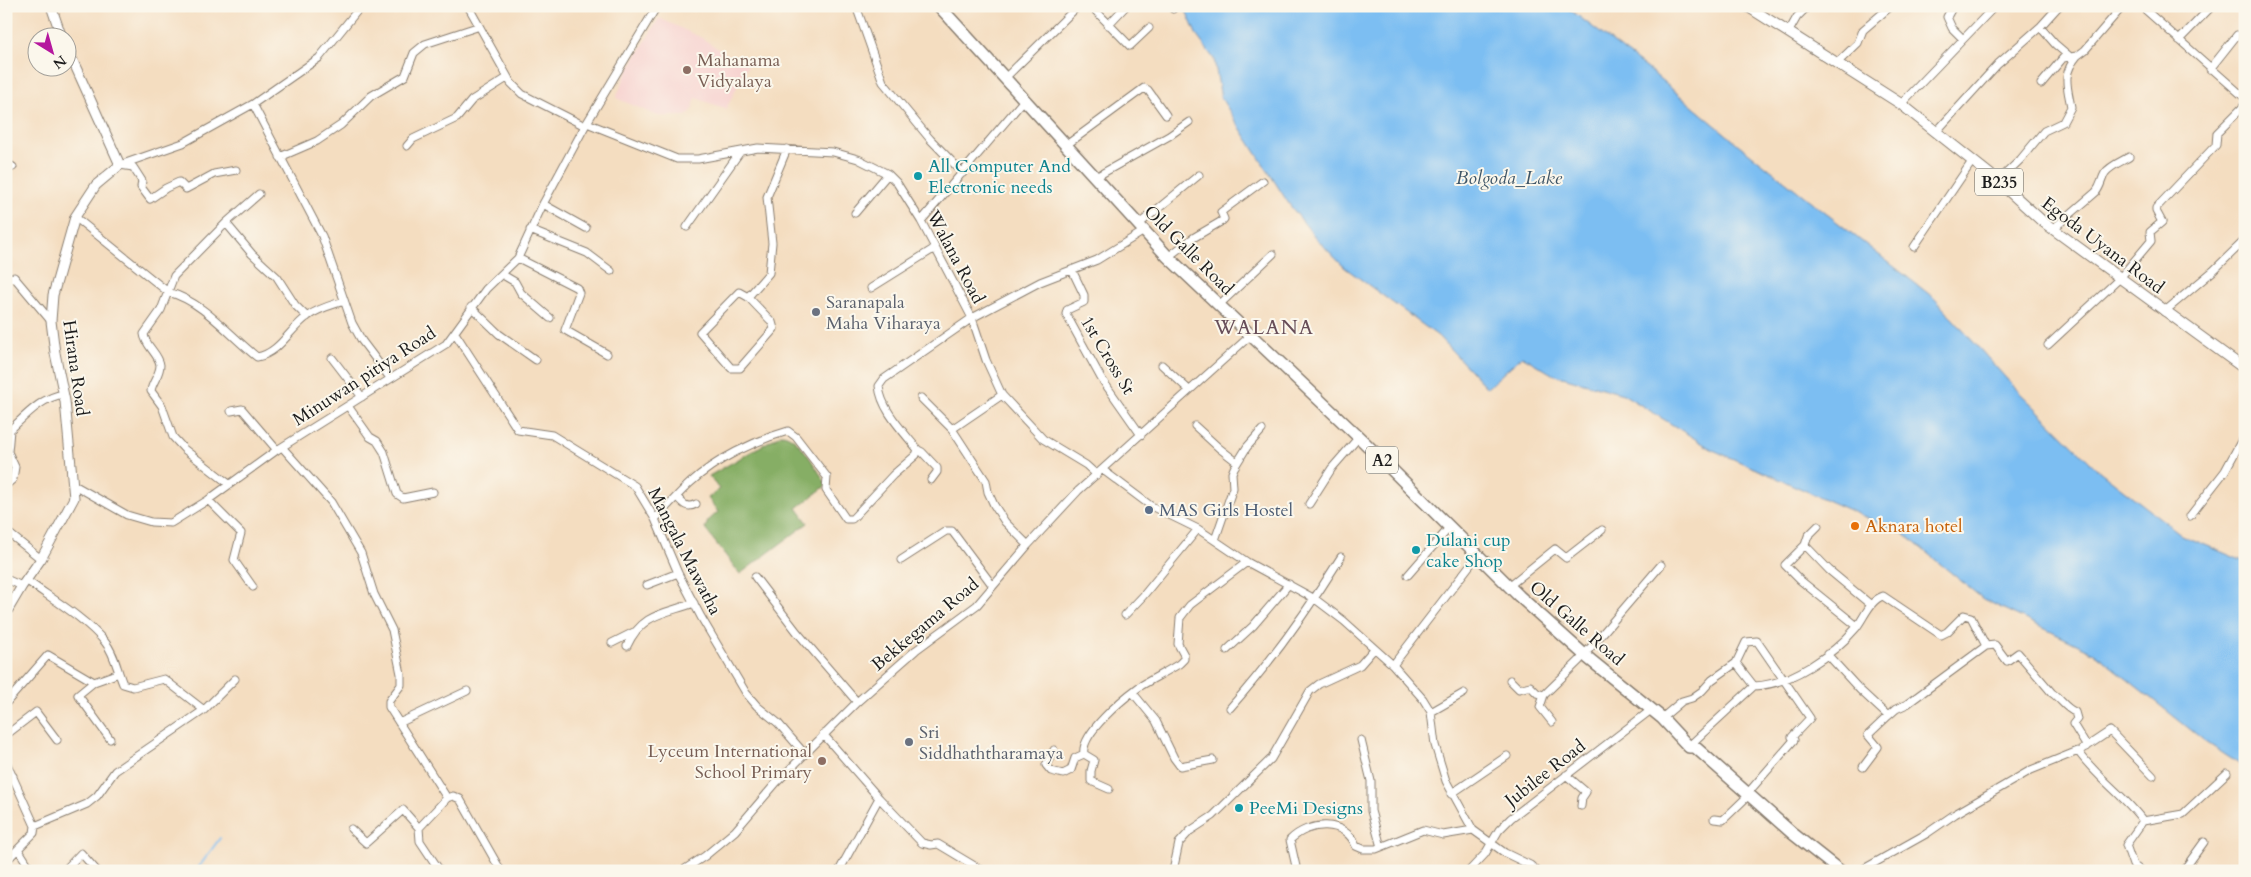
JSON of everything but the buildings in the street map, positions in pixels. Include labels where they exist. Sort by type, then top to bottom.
[{"type":"highway","name":"Old Galle Road","points":[[939,6],[1168,257],[1359,437],[1477,556],[1543,619],[1662,718],[1689,747],[1695,748],[1840,871]]},
{"type":"highway","name":"Old Galle Road","points":[[947,6],[951,18]]},
{"type":"main road","name":"Egoda Uyana Road","points":[[1747,6],[1901,104],[1973,160],[2053,229],[2164,312],[2244,368]]},
{"type":"street","points":[[52,6],[59,28]]},
{"type":"street","points":[[120,165],[182,143],[253,104],[319,58],[361,6]]},
{"type":"street","name":"Walana Road","points":[[468,6],[477,27],[507,78],[522,94],[587,123],[677,159],[698,159],[758,148],[833,152],[858,159],[888,174],[897,183],[921,220],[972,318],[986,360],[1002,395],[1043,439],[1086,465],[1097,475]]},
{"type":"street","points":[[856,6],[882,82],[930,139],[963,173]]},
{"type":"street","points":[[1004,78],[1078,6]]},
{"type":"street","points":[[1091,6],[1130,46],[1149,28]]},
{"type":"street","points":[[1108,25],[1126,6]]},
{"type":"street","points":[[1788,33],[1797,17],[1808,6]]},
{"type":"street","points":[[1836,64],[1858,43],[1863,30],[1891,6]]},
{"type":"street","points":[[1953,6],[1947,17],[1952,28],[1963,39]]},
{"type":"street","points":[[1901,104],[1995,6]]},
{"type":"street","points":[[1936,132],[1998,64],[2040,27],[2059,6]]},
{"type":"street","points":[[2041,84],[2063,58],[2073,56],[2085,50],[2123,6]]},
{"type":"street","points":[[2141,6],[2245,98]]},
{"type":"street","points":[[2178,40],[2212,6]]},
{"type":"street","name":"Minuwan pitiya Road","points":[[74,485],[127,515],[151,522],[171,522],[208,500],[279,448],[446,344],[486,289],[518,258],[542,204],[587,123],[656,7]]},
{"type":"street","points":[[280,157],[317,141],[341,126],[371,96],[405,76],[414,53],[424,44],[477,27]]},
{"type":"street","points":[[2040,27],[2055,44],[2073,56]]},
{"type":"street","points":[[2210,69],[2237,35]]},
{"type":"street","points":[[1998,181],[2020,160],[2044,131],[2063,122],[2070,112],[2071,106],[2066,73],[2073,56]]},
{"type":"street","points":[[78,72],[120,165]]},
{"type":"street","points":[[407,146],[412,139],[457,118],[472,100],[507,78]]},
{"type":"street","points":[[1065,146],[1144,88],[1148,90],[1166,115]]},
{"type":"street","points":[[921,220],[1024,100]]},
{"type":"street","points":[[253,104],[322,236],[352,323],[362,341],[390,378]]},
{"type":"street","points":[[2048,345],[2119,279],[2152,242],[2150,232],[2162,222],[2156,208],[2216,145],[2217,133],[2245,105]]},
{"type":"street","points":[[1094,178],[1169,136],[1189,122]]},
{"type":"street","points":[[748,297],[768,272],[772,243],[767,197],[787,149]]},
{"type":"street","points":[[687,228],[740,152]]},
{"type":"street","points":[[2053,229],[2096,192],[2105,173],[2111,167],[2129,157]]},
{"type":"street","points":[[1914,247],[1973,160]]},
{"type":"street","points":[[120,165],[133,167],[142,181],[141,187],[150,199],[179,182],[186,189],[214,174],[236,170]]},
{"type":"street","name":"Hirana Road","points":[[6,613],[41,559],[74,498],[64,394],[55,353],[51,321],[53,295],[75,217],[96,185],[120,165]]},
{"type":"street","points":[[855,213],[888,174]]},
{"type":"street","points":[[931,480],[937,468],[918,450],[888,410],[880,395],[879,386],[884,379],[907,361],[972,318],[1040,282],[1097,260],[1141,228],[1199,175]]},
{"type":"street","points":[[1168,257],[1193,238],[1222,221],[1224,219],[1221,212],[1263,182]]},
{"type":"street","points":[[229,484],[184,449],[173,437],[162,406],[151,391],[152,384],[159,373],[160,363],[144,339],[144,334],[161,310],[174,276],[226,223],[259,194]]},
{"type":"street","points":[[542,204],[586,228]]},
{"type":"street","points":[[75,217],[168,292],[182,296],[203,310],[257,357],[272,352],[307,317],[325,307],[344,300]]},
{"type":"street","points":[[226,223],[252,254],[277,277],[295,305],[307,317]]},
{"type":"street","points":[[530,230],[587,254],[611,271]]},
{"type":"street","points":[[2164,312],[2213,271],[2245,240]]},
{"type":"street","points":[[871,288],[935,248]]},
{"type":"street","points":[[1219,305],[1273,254]]},
{"type":"street","points":[[518,258],[577,288],[579,293],[564,330],[607,354]]},
{"type":"street","name":"1st Cross St","points":[[1072,270],[1084,295],[1084,302],[1067,310],[1066,314],[1101,378],[1141,435]]},
{"type":"street","points":[[502,274],[515,282],[521,293],[550,318]]},
{"type":"street","points":[[6,279],[14,277],[51,321]]},
{"type":"street","points":[[739,292],[748,297],[772,322],[774,329],[740,368],[731,368],[700,332],[708,320],[739,292]]},
{"type":"street","points":[[471,308],[499,334],[536,360]]},
{"type":"street","name":"Mangala Mawatha","points":[[455,333],[518,430],[552,435],[622,477],[638,490],[655,519],[678,573],[694,603],[749,698],[778,723],[804,753]]},
{"type":"street","name":"Bekkegama Road","points":[[682,871],[705,856],[735,831],[804,753],[857,702],[916,650],[977,605],[1028,545],[1078,491],[1251,335]]},
{"type":"street","points":[[332,358],[362,397]]},
{"type":"street","points":[[1162,365],[1189,390]]},
{"type":"street","points":[[6,485],[13,479],[16,467],[8,452],[10,430],[31,410],[52,396],[64,394]]},
{"type":"street","points":[[952,429],[1002,395]]},
{"type":"street","points":[[921,398],[952,429],[986,481],[988,492],[1005,522],[1028,545]]},
{"type":"street","points":[[348,406],[370,437],[377,441],[384,452],[397,494],[403,498],[434,492]]},
{"type":"street","points":[[231,411],[242,409],[331,502],[362,553],[374,594],[392,630],[401,685],[389,701],[389,707],[447,798]]},
{"type":"street","points":[[1195,426],[1237,462]]},
{"type":"street","points":[[1215,540],[1228,506],[1232,488],[1232,474],[1237,462],[1262,430]]},
{"type":"street","points":[[655,519],[704,472],[741,450],[788,431],[796,437],[827,477],[826,490],[846,519],[852,519],[893,475],[916,455],[918,450]]},
{"type":"street","points":[[2190,516],[2225,471],[2245,434]]},
{"type":"street","points":[[1309,504],[1332,468],[1359,437]]},
{"type":"street","points":[[1103,470],[1151,506],[1198,529],[1247,562],[1314,599],[1344,621],[1393,666],[1423,699],[1431,712],[1434,745],[1451,794],[1474,830],[1505,853],[1536,870]]},
{"type":"street","points":[[677,497],[685,506],[696,504]]},
{"type":"street","points":[[208,500],[242,533],[234,560],[253,586]]},
{"type":"street","points":[[1818,526],[1808,536],[1805,545],[1785,564],[1788,569],[1857,626]]},
{"type":"street","points":[[1408,575],[1449,528]]},
{"type":"street","points":[[1125,615],[1198,529]]},
{"type":"street","points":[[1509,586],[1555,549],[1566,558],[1602,530]]},
{"type":"street","points":[[6,531],[41,559]]},
{"type":"street","points":[[901,560],[946,531],[952,532],[993,586]]},
{"type":"street","points":[[1805,545],[1829,570],[1871,606]]},
{"type":"street","points":[[1393,666],[1477,556]]},
{"type":"street","points":[[1230,708],[1258,676],[1314,599],[1341,557]]},
{"type":"street","points":[[1084,754],[1083,749],[1093,728],[1133,692],[1184,659],[1178,644],[1180,618],[1190,606],[1247,562]]},
{"type":"street","points":[[1552,722],[1540,707],[1544,694],[1585,654],[1661,565]]},
{"type":"street","points":[[647,585],[678,573]]},
{"type":"street","points":[[755,577],[797,632],[857,702]]},
{"type":"street","points":[[6,579],[24,583],[73,613],[104,642],[113,654],[124,684],[133,687],[164,679],[204,710]]},
{"type":"street","points":[[1227,650],[1253,626],[1288,584]]},
{"type":"street","points":[[1689,747],[1754,686],[1762,686],[1805,671],[1845,640],[1871,606],[1878,598],[1883,596],[1940,635],[1947,632],[1964,615],[1971,617],[1986,646]]},
{"type":"street","points":[[612,643],[634,632],[661,612],[668,612],[694,603]]},
{"type":"street","points":[[627,646],[634,632]]},
{"type":"street","points":[[1662,718],[1682,701],[1692,698],[1702,691],[1712,680],[1736,663],[1746,642],[1757,641],[1810,718],[1792,737],[1794,740],[1730,815],[1723,820],[1714,819]]},
{"type":"street","points":[[1863,767],[1878,747],[1868,735],[1888,716],[1986,646],[1995,645],[2007,662],[2018,653],[2052,694],[2060,698],[2069,709],[2075,712],[2077,719],[2073,724],[2087,747]]},
{"type":"street","points":[[1173,871],[1179,843],[1190,832],[1213,816],[1271,760],[1310,691],[1319,684],[1360,665],[1374,649]]},
{"type":"street","points":[[1826,654],[1888,716]]},
{"type":"street","points":[[6,703],[48,655],[94,682]]},
{"type":"street","points":[[1736,663],[1754,686]]},
{"type":"street","points":[[110,739],[78,695],[94,682],[119,673]]},
{"type":"street","points":[[35,826],[87,804],[97,796],[115,771],[204,710],[235,678]]},
{"type":"street","points":[[1510,680],[1519,689],[1530,686],[1537,693],[1544,694]]},
{"type":"street","points":[[399,723],[466,691]]},
{"type":"street","points":[[1133,692],[1156,720],[1174,758],[1180,766],[1213,760]]},
{"type":"street","points":[[1431,712],[1464,693]]},
{"type":"street","name":"Jubilee Road","points":[[1469,871],[1485,854],[1491,842],[1511,818],[1651,710]]},
{"type":"street","points":[[6,735],[36,712],[57,740]]},
{"type":"street","points":[[1860,871],[1926,834],[1954,814],[2031,770],[2087,747],[2110,731],[2137,756],[2154,776]]},
{"type":"street","points":[[823,734],[879,798],[922,843],[938,844],[983,871]]},
{"type":"street","points":[[1361,740],[1371,780],[1371,812],[1381,847]]},
{"type":"street","points":[[1054,750],[1046,765],[1051,771],[1063,774],[1071,770],[1075,758],[1084,754],[1093,757],[1094,760],[1091,781],[1109,789]]},
{"type":"street","points":[[2078,751],[2088,765],[2132,806],[2143,821]]},
{"type":"street","points":[[1451,794],[1507,756]]},
{"type":"street","points":[[6,762],[35,826],[34,833],[6,861]]},
{"type":"street","points":[[2141,871],[2133,865],[2126,845],[2143,821],[2183,814],[2227,773]]},
{"type":"street","points":[[1566,775],[1586,792],[1582,798],[1581,806]]},
{"type":"street","points":[[6,782],[13,776]]},
{"type":"street","points":[[419,828],[447,798],[453,796],[460,799],[501,871]]},
{"type":"street","points":[[839,871],[879,798]]},
{"type":"street","points":[[351,828],[363,843],[366,843],[403,810],[419,828],[420,840],[440,871]]},
{"type":"street","points":[[1297,871],[1290,840],[1302,832],[1328,825],[1338,827],[1353,838],[1356,846],[1363,849],[1381,847],[1423,830],[1443,835],[1474,830]]},
{"type":"street","points":[[2183,871],[2204,842]]},
{"type":"street","points":[[18,849],[32,871]]},
{"type":"street","points":[[64,871],[81,852],[97,871]]},
{"type":"shaded area","name":"Mahanama Vidyalaya","points":[[659,18],[702,38],[748,65],[726,109],[696,98],[691,112],[686,116],[658,116],[616,98],[626,74]]},
{"type":"green space","points":[[782,434],[795,440],[827,485],[797,508],[808,523],[740,574],[705,529],[708,521],[718,512],[708,498],[720,489],[709,476]]},
{"type":"water","name":"Bolgoda_Lake","points":[[1184,6],[1565,6],[1648,69],[1739,145],[1934,298],[2013,386],[2098,470],[2182,535],[2245,562],[2245,768],[2206,742],[2093,652],[1983,599],[1904,534],[1713,450],[1623,394],[1552,374],[1522,356],[1487,388],[1438,336],[1344,267],[1315,237],[1289,204],[1221,98],[1214,59],[1197,36]]},
{"type":"waterway","points":[[196,871],[220,838]]},
{"type":"place","name":"Mahanama Vidyalaya","points":[[687,70]]},
{"type":"place","name":"All Computer And Electronic needs","points":[[918,176]]},
{"type":"place","name":"Saranapala Maha Viharaya","points":[[816,312]]},
{"type":"place","name":"MAS Girls Hostel","points":[[1149,510]]},
{"type":"place","name":"Aknara hotel","points":[[1855,526]]},
{"type":"place","name":"Dulani cup cake Shop","points":[[1416,550]]},
{"type":"place","name":"Sri Siddhaththaramaya","points":[[909,742]]},
{"type":"place","name":"Lyceum International School Primary","points":[[822,761]]},
{"type":"place","name":"PeeMi Designs","points":[[1239,808]]},
{"type":"district","name":"WALANA","points":[[1264,327]]}]
